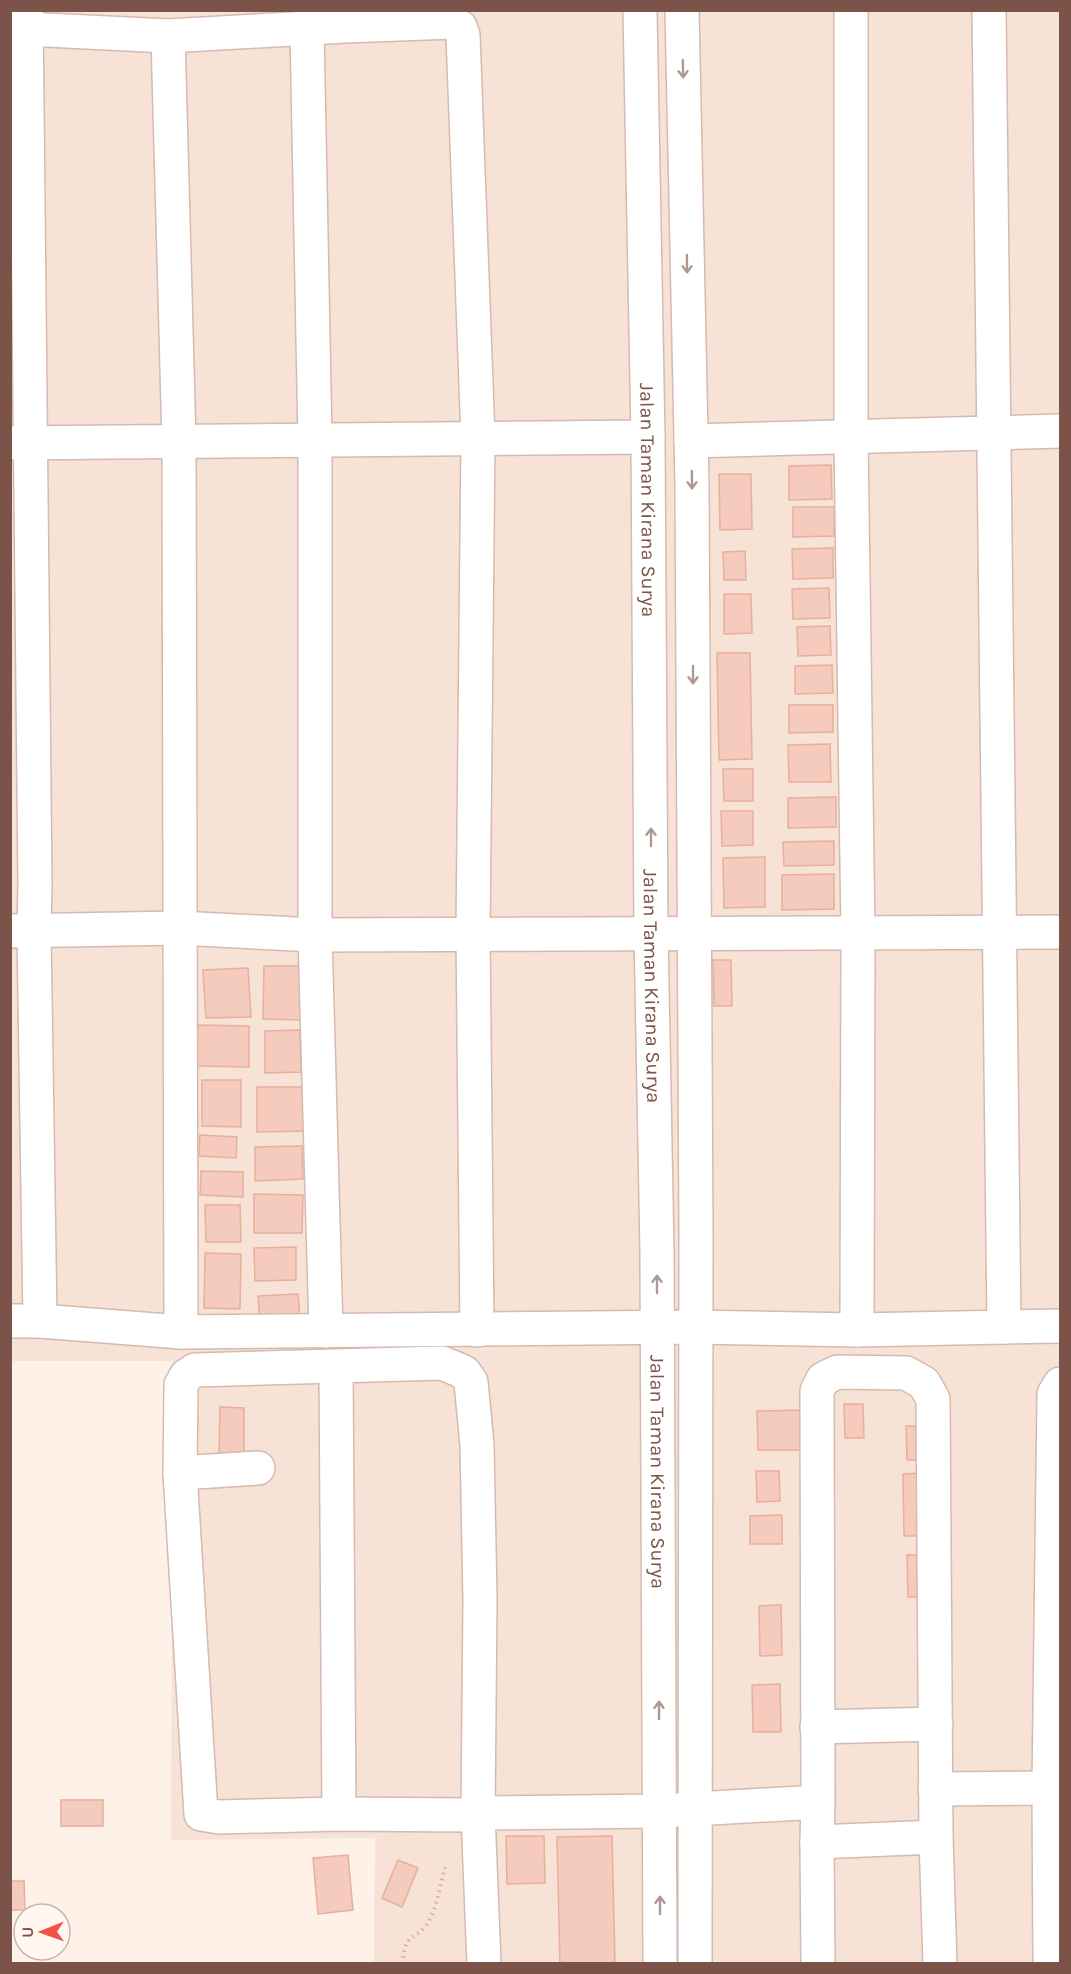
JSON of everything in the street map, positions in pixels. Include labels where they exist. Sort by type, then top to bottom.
[{"type":"street","name":"Jalan Taman Kirana Surya","points":[[640,10],[648,437],[651,932],[657,1328],[660,1964]]},
{"type":"street","name":"Jalan Taman Kirana Surya","points":[[682,10],[691,441],[696,1224],[694,1327],[695,1964]]},
{"type":"street","points":[[851,10],[850,437],[858,934],[857,1330]]},
{"type":"street","points":[[989,10],[992,432],[1004,1327]]},
{"type":"street","points":[[477,1330],[473,933],[478,438],[463,35],[460,27],[452,22],[168,36],[21,24],[20,442],[35,884],[22,931],[25,1321],[181,1332],[477,1330],[694,1327],[857,1330],[1060,1326]]},
{"type":"street","points":[[307,29],[315,440],[315,935],[326,1331]]},
{"type":"street","points":[[168,36],[179,441],[181,1332]]},
{"type":"street","points":[[691,441],[1060,430]]},
{"type":"street","points":[[20,442],[648,437]]},
{"type":"street","points":[[22,931],[179,928],[315,935],[1060,932]]},
{"type":"street","points":[[484,1964],[472,1814],[480,1599],[477,1445],[471,1382],[464,1372],[442,1363],[195,1370],[186,1376],[181,1385],[180,1473],[201,1814],[219,1817],[339,1814],[472,1814],[660,1811],[818,1802]]},
{"type":"street","points":[[336,1367],[339,1814]]},
{"type":"street","points":[[818,1964],[816,1391],[823,1379],[837,1372],[906,1373],[924,1383],[933,1399],[935,1789],[940,1964]]},
{"type":"street","points":[[1050,1964],[1055,1788],[1054,1394],[1060,1384]]},
{"type":"street","points":[[180,1473],[258,1468]]},
{"type":"street","points":[[817,1727],[936,1724]]},
{"type":"street","points":[[935,1789],[1055,1788]]},
{"type":"street","points":[[817,1842],[936,1837]]},
{"type":"path","points":[[403,1964],[404,1949],[409,1937],[422,1930],[429,1920],[453,1844],[472,1814]]},
{"type":"shaded area","points":[[10,11],[1060,11],[1060,1963],[374,1963],[375,1838],[171,1840],[173,1361],[11,1361]]},
{"type":"building","points":[[831,465],[832,499],[789,500],[789,466]]},
{"type":"building","points":[[719,474],[751,474],[752,529],[720,530]]},
{"type":"building","points":[[793,507],[834,507],[834,536],[793,537]]},
{"type":"building","points":[[833,548],[833,578],[793,579],[792,549]]},
{"type":"building","points":[[745,551],[746,580],[724,580],[723,552]]},
{"type":"building","points":[[829,588],[830,618],[793,619],[792,589]]},
{"type":"building","points":[[724,594],[751,594],[752,633],[724,634]]},
{"type":"building","points":[[830,626],[831,655],[798,656],[797,627]]},
{"type":"building","points":[[717,653],[750,653],[752,759],[719,760]]},
{"type":"building","points":[[832,665],[833,693],[795,694],[795,666]]},
{"type":"building","points":[[789,705],[833,705],[833,732],[789,733]]},
{"type":"building","points":[[830,744],[831,782],[789,782],[788,745]]},
{"type":"building","points":[[723,769],[753,769],[753,801],[724,801]]},
{"type":"building","points":[[836,797],[836,827],[788,828],[788,798]]},
{"type":"building","points":[[721,811],[753,811],[753,845],[722,846]]},
{"type":"building","points":[[834,841],[834,865],[784,866],[783,842]]},
{"type":"building","points":[[765,857],[765,907],[724,908],[723,858]]},
{"type":"building","points":[[834,874],[834,909],[782,910],[782,875]]},
{"type":"building","points":[[713,960],[731,960],[732,1006],[714,1006]]},
{"type":"building","points":[[264,966],[303,966],[302,1020],[263,1019]]},
{"type":"building","points":[[248,968],[251,1017],[206,1018],[203,970]]},
{"type":"building","points":[[198,1025],[249,1026],[249,1067],[196,1066]]},
{"type":"building","points":[[300,1030],[301,1072],[265,1073],[265,1031]]},
{"type":"building","points":[[202,1080],[241,1080],[241,1127],[202,1126]]},
{"type":"building","points":[[257,1087],[306,1087],[307,1131],[257,1132]]},
{"type":"building","points":[[200,1135],[237,1137],[236,1158],[199,1156]]},
{"type":"building","points":[[302,1146],[303,1179],[255,1181],[255,1147]]},
{"type":"building","points":[[201,1171],[243,1172],[243,1197],[200,1195]]},
{"type":"building","points":[[254,1194],[303,1195],[302,1233],[254,1233]]},
{"type":"building","points":[[205,1205],[240,1205],[241,1242],[206,1242]]},
{"type":"building","points":[[296,1247],[296,1280],[255,1281],[254,1248]]},
{"type":"building","points":[[205,1253],[241,1254],[240,1309],[204,1308]]},
{"type":"building","points":[[298,1294],[300,1319],[260,1321],[258,1296]]},
{"type":"building","points":[[844,1404],[863,1404],[864,1438],[845,1438]]},
{"type":"building","points":[[220,1407],[244,1408],[244,1460],[219,1460]]},
{"type":"building","points":[[803,1410],[804,1450],[758,1450],[757,1411]]},
{"type":"building","points":[[906,1426],[928,1426],[928,1460],[907,1460]]},
{"type":"building","points":[[756,1471],[779,1471],[780,1501],[757,1502]]},
{"type":"building","points":[[923,1473],[924,1536],[904,1536],[903,1474]]},
{"type":"building","points":[[782,1515],[782,1544],[750,1544],[750,1516]]},
{"type":"building","points":[[907,1555],[923,1555],[924,1597],[908,1597]]},
{"type":"building","points":[[781,1605],[782,1655],[760,1656],[759,1606]]},
{"type":"building","points":[[780,1684],[781,1732],[753,1732],[752,1685]]},
{"type":"building","points":[[61,1800],[103,1800],[103,1826],[61,1826]]},
{"type":"building","points":[[506,1836],[544,1836],[545,1883],[507,1884]]},
{"type":"building","points":[[612,1836],[615,1964],[560,1964],[557,1837]]},
{"type":"building","points":[[348,1855],[353,1910],[318,1914],[313,1858]]},
{"type":"building","points":[[398,1860],[418,1868],[402,1907],[382,1898]]},
{"type":"building","points":[[10,1881],[24,1881],[25,1902],[12,1902],[12,1910],[10,1910]]}]
